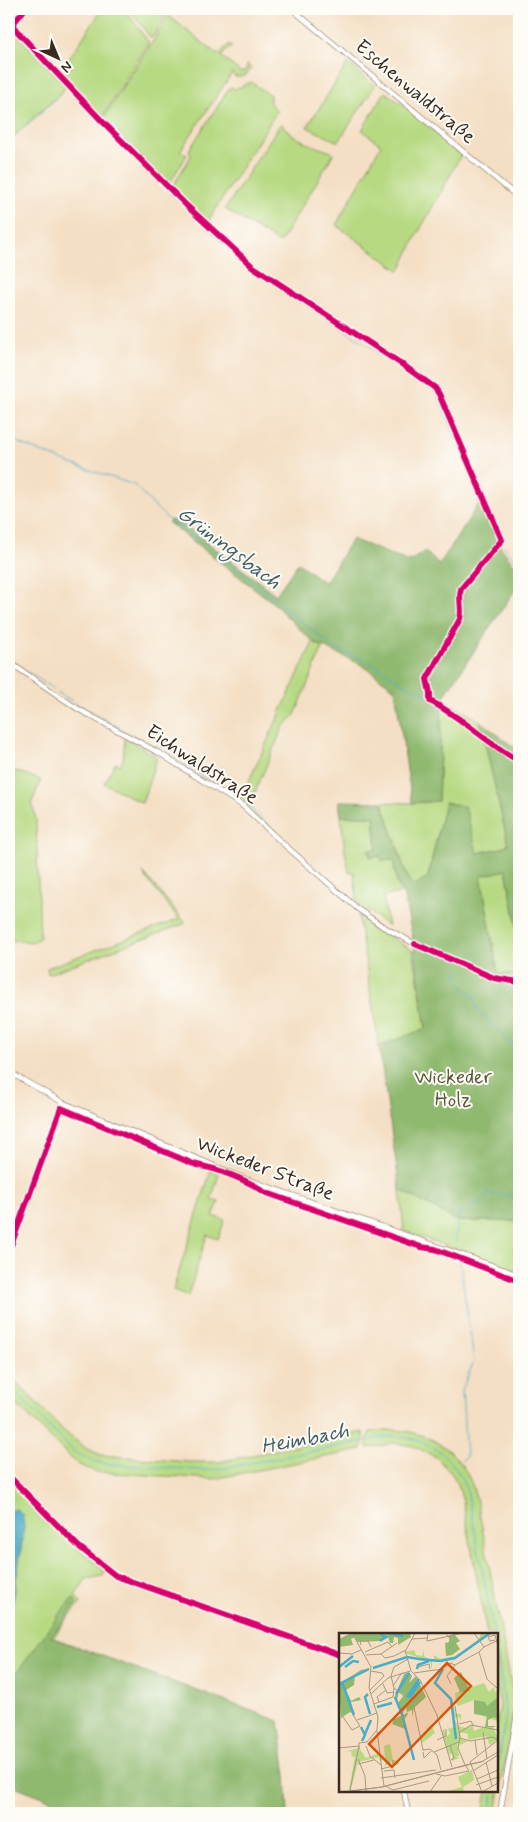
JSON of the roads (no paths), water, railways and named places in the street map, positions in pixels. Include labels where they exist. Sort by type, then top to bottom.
[{"type":"street","points":[[25,9],[14,24],[15,27],[70,87]]},
{"type":"street","name":"Eschenwaldstraße","points":[[292,9],[519,198]]},
{"type":"street","name":"Eichwaldstraße","points":[[9,662],[78,708],[159,753],[243,806],[358,909],[382,926],[415,944]]},
{"type":"street","name":"Wickeder Straße","points":[[9,1072],[64,1103],[246,1179],[519,1275]]},
{"type":"street","points":[[256,1625],[339,1655]]},
{"type":"street","points":[[500,1813],[519,1703]]},
{"type":"street","points":[[404,1792],[408,1813]]},
{"type":"water","points":[[16,1509],[22,1514],[24,1528],[9,1628],[9,1512]]},
{"type":"waterway","points":[[74,89],[93,108]]},
{"type":"waterway","points":[[9,141],[61,94]]},
{"type":"waterway","points":[[96,111],[102,117]]},
{"type":"waterway","points":[[104,119],[120,135]]},
{"type":"waterway","points":[[120,140],[187,209]]},
{"type":"waterway","points":[[189,211],[203,225]]},
{"type":"waterway","points":[[206,227],[247,266]]},
{"type":"waterway","points":[[250,268],[274,283]]},
{"type":"waterway","points":[[277,285],[302,302]]},
{"type":"waterway","points":[[306,305],[363,342]]},
{"type":"waterway","points":[[366,344],[391,360]]},
{"type":"waterway","points":[[394,362],[417,377]]},
{"type":"waterway","points":[[420,380],[437,393],[468,465]]},
{"type":"waterway","name":"Grüningsbach","points":[[9,439],[66,462],[134,485],[165,517],[219,554],[332,646],[378,667],[407,686],[427,695]]},
{"type":"waterway","points":[[473,476],[479,490]]},
{"type":"waterway","points":[[482,496],[497,532]]},
{"type":"waterway","points":[[504,546],[519,565]]},
{"type":"waterway","points":[[9,659],[25,670]]},
{"type":"waterway","points":[[28,672],[54,689]]},
{"type":"waterway","points":[[57,692],[84,708]]},
{"type":"waterway","name":"Grüningsbach","points":[[432,699],[519,758]]},
{"type":"waterway","points":[[88,710],[109,722]]},
{"type":"waterway","points":[[113,724],[125,731]]},
{"type":"waterway","points":[[128,733],[144,741]]},
{"type":"waterway","points":[[148,743],[167,754]]},
{"type":"waterway","points":[[170,756],[213,783]]},
{"type":"waterway","points":[[220,787],[242,801]]},
{"type":"waterway","points":[[245,803],[286,842]]},
{"type":"waterway","points":[[289,845],[298,853]]},
{"type":"waterway","points":[[420,943],[435,949]]},
{"type":"waterway","points":[[438,951],[459,960]]},
{"type":"waterway","points":[[457,969],[456,972],[459,979]]},
{"type":"waterway","points":[[460,982],[474,997],[479,1012],[511,1043],[519,1060]]},
{"type":"waterway","points":[[457,1248],[458,1214],[480,1203],[487,1193],[508,1196],[516,1192],[513,1168],[519,1159]]},
{"type":"waterway","points":[[460,1261],[474,1361],[462,1390],[466,1457],[461,1461]]},
{"type":"waterway","name":"Heimbach","points":[[9,1386],[73,1451],[81,1456],[107,1464],[203,1470],[220,1469],[391,1436],[430,1445],[448,1459],[456,1469],[468,1494],[494,1633]]},
{"type":"waterway","name":"Heimbach","points":[[498,1658],[506,1714],[498,1767]]},
{"type":"waterway","name":"Heimbach","points":[[490,1813],[494,1792]]},
{"type":"park label","name":"Wickeder Holz","points":[[453,1088]]}]
